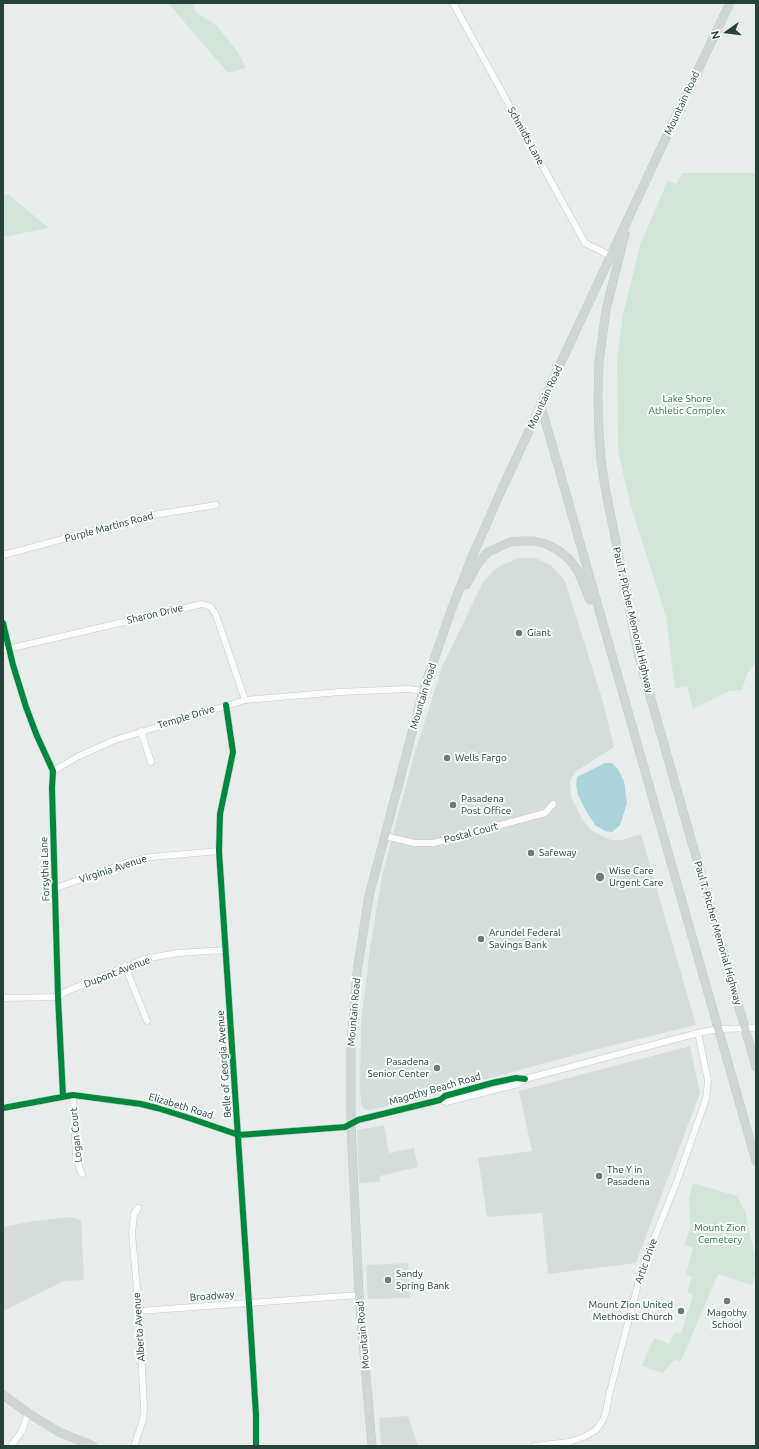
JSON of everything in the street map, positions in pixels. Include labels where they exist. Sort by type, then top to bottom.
[{"type":"main road","name":"Mountain Road","points":[[372,1443],[359,1295],[351,1124],[351,1044],[357,972],[369,896],[423,692],[452,608],[472,557],[501,491],[730,3]]},
{"type":"main road","name":"Paul T. Pitcher Memorial Highway","points":[[631,212],[612,282],[602,336],[598,380],[601,460],[620,567],[639,657],[756,1066]]},
{"type":"main road","points":[[541,406],[756,1161]]},
{"type":"main road","points":[[452,608],[479,562],[488,552],[510,542],[522,541],[546,544],[558,550],[569,559],[578,571],[585,584],[614,664]]},
{"type":"main road","points":[[3,1395],[28,1413],[59,1432],[93,1446]]},
{"type":"street","name":"Schmidts Lane","points":[[453,3],[586,244],[611,256]]},
{"type":"street","name":"Purple Martins Road","points":[[3,555],[153,515],[216,505]]},
{"type":"street","name":"Sharon Drive","points":[[6,650],[202,604],[211,607],[216,615],[245,700]]},
{"type":"street","points":[[3,623],[6,650]]},
{"type":"street","name":"Forsythia Lane","points":[[6,650],[37,736],[53,771],[52,788],[58,997],[63,1096]]},
{"type":"street","name":"Temple Drive","points":[[53,771],[96,747],[141,731],[245,700],[340,692],[408,689],[423,692]]},
{"type":"street","name":"Belle of Georgia Avenue","points":[[226,705],[233,752],[220,814],[219,851],[239,1136],[256,1416],[256,1446]]},
{"type":"street","points":[[141,731],[151,762]]},
{"type":"street","name":"Postal Court","points":[[385,836],[414,843],[434,843],[545,813],[553,804]]},
{"type":"street","name":"Virginia Avenue","points":[[56,888],[131,861],[151,857],[219,851]]},
{"type":"street","name":"Dupont Avenue","points":[[58,997],[65,992],[144,959],[168,954],[226,950]]},
{"type":"street","points":[[125,966],[147,1020]]},
{"type":"street","points":[[3,998],[58,997]]},
{"type":"street","name":"Magothy Beach Road","points":[[351,1124],[358,1120],[440,1100],[445,1096],[492,1083],[516,1078],[525,1079],[698,1033],[719,1029],[745,1027],[756,1028]]},
{"type":"street","name":"Artic Drive","points":[[535,1446],[569,1442],[584,1437],[596,1430],[603,1420],[642,1269],[678,1181],[706,1099],[708,1081],[698,1033]]},
{"type":"street","name":"Elizabeth Road","points":[[3,1108],[73,1095],[141,1104],[183,1116],[239,1136],[338,1128],[351,1124]]},
{"type":"street","name":"Logan Court","points":[[73,1095],[76,1158],[82,1174]]},
{"type":"street","name":"Alberta Avenue","points":[[134,1446],[143,1420],[144,1408],[139,1311],[132,1234],[134,1214],[138,1208]]},
{"type":"street","name":"Broadway","points":[[139,1311],[359,1295]]},
{"type":"street","points":[[11,1446],[22,1431],[28,1413]]},
{"type":"street","points":[[372,1443],[378,1446]]},
{"type":"shaded area","points":[[519,558],[535,558],[551,565],[565,581],[603,702],[614,747],[575,772],[570,782],[571,797],[582,819],[592,831],[611,840],[622,840],[641,834],[696,1025],[594,1050],[371,1110],[365,1110],[361,1105],[360,1089],[361,1022],[370,948],[382,876],[415,752],[442,667],[483,582],[494,570]]},
{"type":"shaded area","points":[[690,1046],[700,1093],[636,1263],[548,1274],[542,1213],[487,1217],[478,1158],[532,1151],[519,1091]]},
{"type":"shaded area","points":[[384,1125],[389,1153],[414,1148],[418,1167],[380,1176],[380,1182],[359,1183],[357,1130]]},
{"type":"shaded area","points":[[69,1217],[81,1220],[84,1280],[64,1281],[3,1311],[3,1227],[34,1221]]},
{"type":"shaded area","points":[[408,1263],[410,1298],[368,1299],[366,1265]]},
{"type":"shaded area","points":[[408,1416],[418,1446],[381,1446],[379,1418]]},
{"type":"green space","points":[[168,3],[193,3],[196,12],[217,26],[237,51],[246,68],[228,73]]},
{"type":"green space","name":"Lake Shore Athletic Complex","points":[[682,173],[756,173],[756,662],[747,674],[742,690],[730,691],[693,709],[687,686],[675,689],[666,617],[630,503],[618,451],[617,359],[623,315],[640,245],[668,180],[676,184]]},
{"type":"green space","points":[[3,195],[9,195],[49,228],[3,237]]},
{"type":"green space","name":"Mount Zion Cemetery","points":[[693,1183],[737,1196],[745,1211],[756,1261],[756,1271],[752,1285],[718,1274],[681,1361],[674,1360],[663,1373],[642,1365],[654,1338],[669,1344],[675,1332],[681,1334],[693,1295],[687,1292],[692,1277],[686,1274],[693,1248],[684,1245],[690,1228],[689,1198]]},
{"type":"water","points":[[605,763],[612,763],[618,769],[624,781],[627,803],[620,825],[612,832],[605,831],[595,825],[578,795],[576,785],[577,777]]},
{"type":"cycle path","points":[[3,623],[13,665],[26,707],[53,771],[52,788],[58,997],[63,1096]]},
{"type":"cycle path","points":[[226,705],[233,752],[220,814],[219,851],[256,1415],[256,1446]]},
{"type":"cycle path","points":[[3,1108],[73,1095],[141,1104],[183,1116],[239,1135],[345,1127],[358,1120],[440,1100],[445,1096],[492,1083],[516,1078],[525,1079]]},
{"type":"place","name":"Giant","points":[[519,633]]},
{"type":"place","name":"Wells Fargo","points":[[447,758]]},
{"type":"place","name":"Pasadena Post Office","points":[[453,805]]},
{"type":"place","name":"Safeway","points":[[531,853]]},
{"type":"place","name":"Wise Care Urgent Care","points":[[600,877]]},
{"type":"place","name":"Arundel Federal Savings Bank","points":[[481,939]]},
{"type":"place","name":"Pasadena Senior Center","points":[[437,1068]]},
{"type":"place","name":"The Y in Pasadena","points":[[599,1176]]},
{"type":"place","name":"Sandy Spring Bank","points":[[388,1280]]},
{"type":"place","name":"Magothy School","points":[[727,1301]]},
{"type":"place","name":"Mount Zion United Methodist Church","points":[[681,1311]]}]
